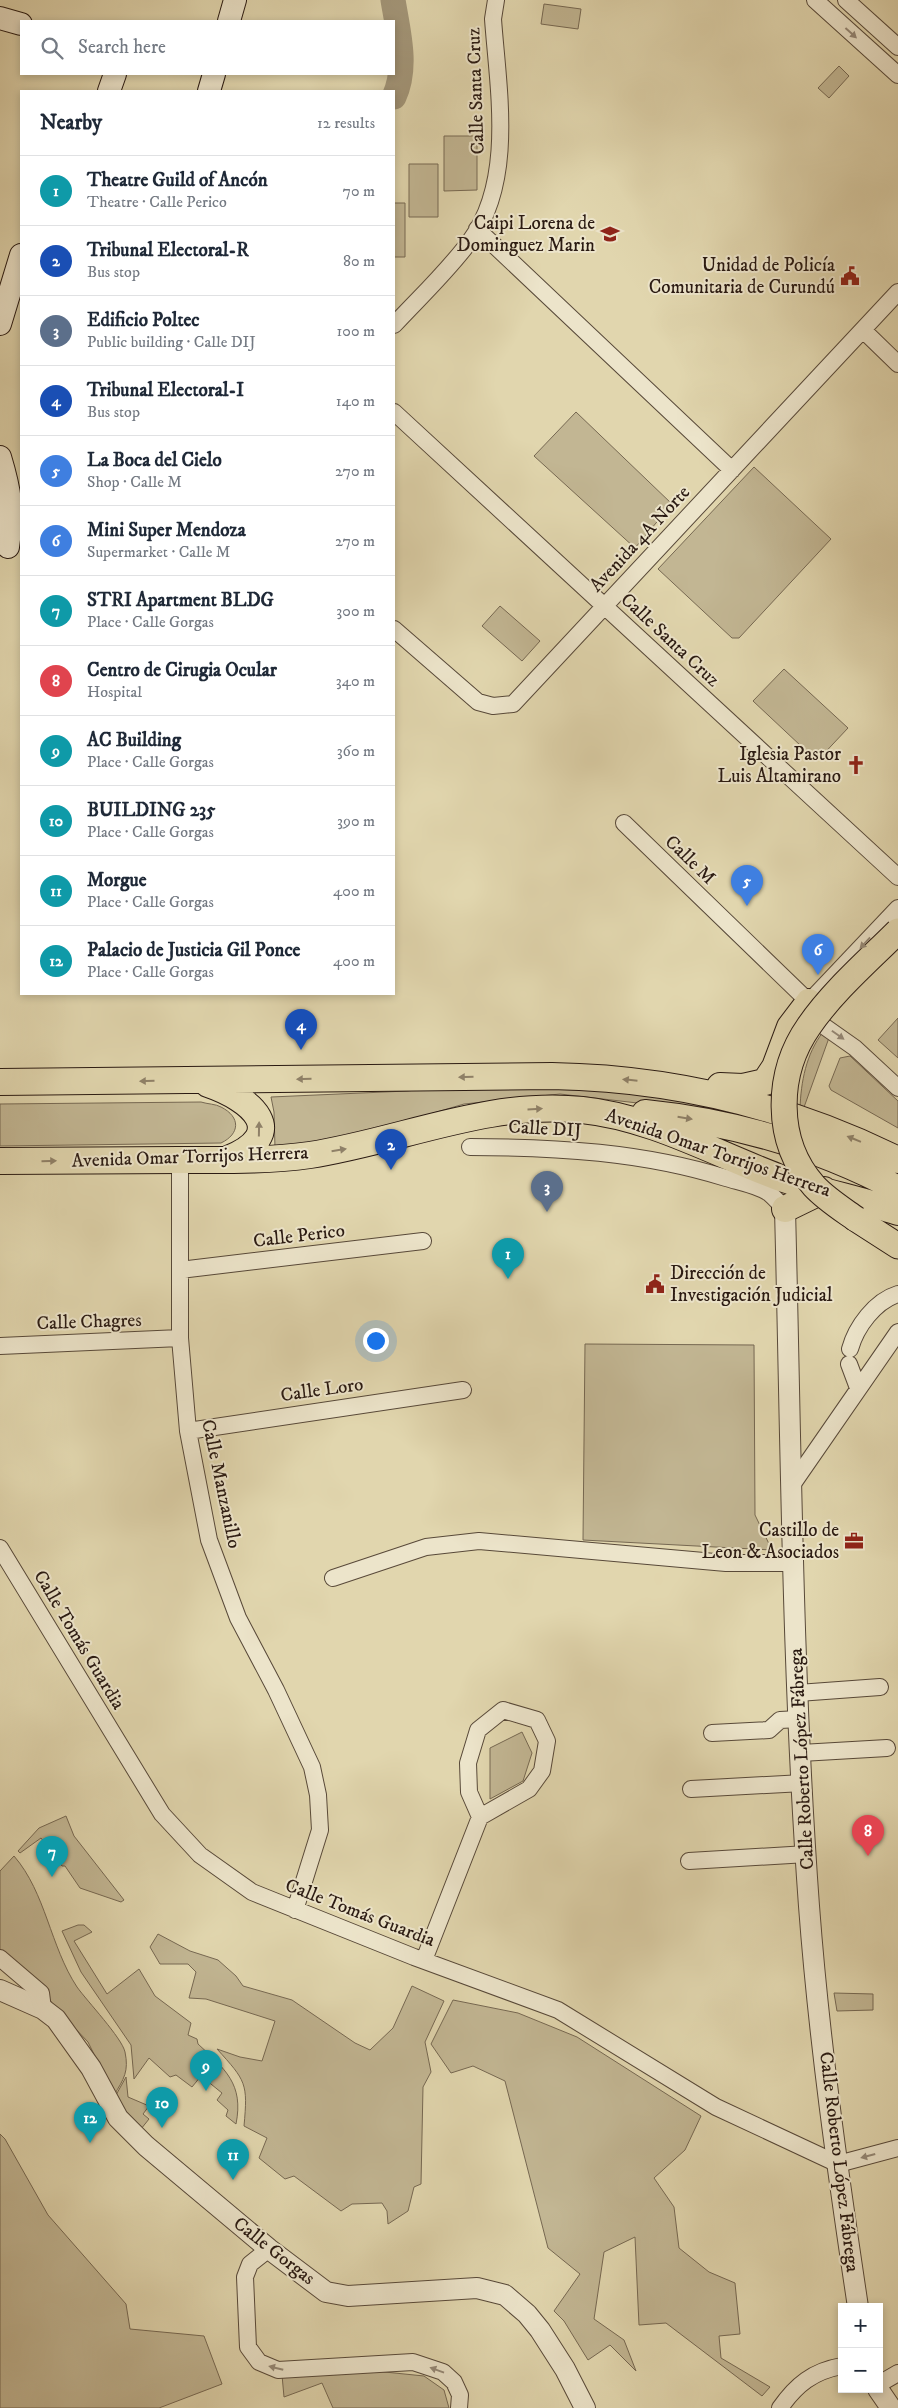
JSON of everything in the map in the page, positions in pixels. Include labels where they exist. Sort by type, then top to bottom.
[{"type":"highway","points":[[662,1084],[743,1087],[765,1082],[776,1067],[790,1027],[809,1002]]},
{"type":"highway","name":"Avenida Omar Torrijos Herrera","points":[[0,1082],[598,1077],[662,1084],[714,1093],[764,1106],[814,1123],[898,1160]]},
{"type":"highway","points":[[196,1080],[236,1096],[251,1106],[258,1117],[260,1132],[255,1143],[241,1154],[227,1160]]},
{"type":"highway","name":"Avenida Omar Torrijos Herrera","points":[[0,1162],[227,1160],[307,1155],[349,1148],[466,1117],[561,1108],[616,1116],[668,1132],[777,1176],[898,1212]]},
{"type":"highway","points":[[584,1110],[675,1116],[735,1127],[822,1154],[898,1189]]},
{"type":"highway","points":[[785,1209],[824,1190]]},
{"type":"main road","points":[[229,20],[235,0]]},
{"type":"main road","points":[[0,18],[20,24]]},
{"type":"main road","points":[[109,90],[115,75]]},
{"type":"main road","points":[[208,90],[214,75]]},
{"type":"main road","points":[[0,324],[20,258]]},
{"type":"main road","points":[[9,473],[12,508],[10,545]]},
{"type":"main road","points":[[898,931],[812,1022],[796,1049],[786,1079],[785,1122],[798,1162],[814,1186],[856,1220],[898,1246]]},
{"type":"street","name":"Calle Santa Cruz","points":[[395,324],[471,240],[488,209],[501,156],[493,19],[496,0]]},
{"type":"street","points":[[815,0],[898,75]]},
{"type":"street","points":[[846,0],[898,47]]},
{"type":"street","points":[[477,229],[732,470]]},
{"type":"street","name":"Avenida 4A Norte","points":[[395,629],[478,702],[493,706],[513,704],[898,292]]},
{"type":"street","points":[[863,330],[898,364]]},
{"type":"street","name":"Calle Santa Cruz","points":[[395,413],[898,877]]},
{"type":"street","name":"Calle M","points":[[624,823],[809,1002],[808,1015],[855,1048],[898,1088]]},
{"type":"street","points":[[809,1002],[898,908]]},
{"type":"street","name":"Calle DIJ","points":[[470,1147],[581,1150],[639,1157],[702,1170],[746,1184],[768,1193],[785,1209]]},
{"type":"street","name":"Calle Manzanillo","points":[[180,1160],[180,1338],[188,1430],[209,1540],[238,1618],[276,1690],[312,1767],[318,1796],[320,1830],[295,1910]]},
{"type":"street","name":"Calle Roberto López Fábrega","points":[[785,1209],[792,1484],[792,1563],[807,1854],[817,1993],[857,2303]]},
{"type":"street","name":"Calle Perico","points":[[180,1270],[423,1241]]},
{"type":"street","points":[[858,1388],[850,1357],[854,1334],[871,1312],[898,1294]]},
{"type":"street","points":[[792,1484],[898,1332]]},
{"type":"street","name":"Calle Chagres","points":[[0,1346],[180,1338]]},
{"type":"street","name":"Calle Loro","points":[[188,1430],[463,1390]]},
{"type":"street","points":[[333,1578],[426,1546],[479,1541],[726,1563],[792,1563]]},
{"type":"street","name":"Calle Tomás Guardia","points":[[0,1548],[162,1814],[200,1855],[252,1892],[424,1960],[558,2010],[716,2107],[838,2164]]},
{"type":"street","points":[[798,1693],[880,1687]]},
{"type":"street","points":[[424,1960],[480,1817],[529,1789],[542,1771],[546,1741],[538,1720],[503,1710],[478,1730],[468,1762],[469,1792],[480,1817]]},
{"type":"street","points":[[712,1733],[769,1730],[780,1720],[799,1719]]},
{"type":"street","points":[[801,1753],[887,1748]]},
{"type":"street","points":[[691,1789],[803,1783]]},
{"type":"street","points":[[688,1861],[807,1854]]},
{"type":"street","points":[[0,1958],[41,1993],[43,2009]]},
{"type":"street","name":"Calle Gorgas","points":[[0,1990],[43,2009],[56,2020],[91,2068],[118,2118],[152,2151],[268,2249],[326,2292],[348,2296],[477,2288],[505,2295],[527,2314],[540,2330],[565,2369],[585,2408]]},
{"type":"street","points":[[838,2164],[898,2148]]},
{"type":"street","points":[[268,2249],[250,2264],[245,2277],[248,2347],[258,2362],[278,2370],[413,2362],[443,2372],[454,2382],[460,2395],[459,2408]]},
{"type":"street","points":[[780,2408],[793,2389],[810,2377],[838,2367]]},
{"type":"street","points":[[883,2382],[898,2373]]},
{"type":"street","points":[[881,2393],[891,2408]]},
{"type":"shaded area","points":[[544,4],[581,9],[578,29],[541,24]]},
{"type":"shaded area","points":[[839,66],[849,76],[829,98],[818,88]]},
{"type":"shaded area","points":[[444,136],[477,136],[477,190],[444,191]]},
{"type":"shaded area","points":[[409,164],[438,164],[438,217],[409,217]]},
{"type":"shaded area","points":[[395,203],[405,203],[405,257],[395,257]]},
{"type":"shaded area","points":[[576,412],[672,504],[635,548],[534,456]]},
{"type":"shaded area","points":[[754,467],[831,539],[739,638],[732,638],[658,569]]},
{"type":"shaded area","points":[[500,606],[540,641],[522,661],[482,626]]},
{"type":"shaded area","points":[[784,669],[848,728],[817,761],[753,701]]},
{"type":"shaded area","points":[[898,1018],[898,1058],[878,1040]]},
{"type":"shaded area","points":[[823,1032],[830,1035],[803,1110],[800,1108],[805,1069],[812,1050]]},
{"type":"shaded area","points":[[850,1056],[898,1101],[898,1128],[831,1090],[829,1086],[840,1058]]},
{"type":"shaded area","points":[[442,1087],[585,1090],[649,1094],[779,1118],[781,1129],[646,1104],[560,1094],[464,1104],[345,1139],[275,1148],[274,1112],[271,1097],[407,1091]]},
{"type":"shaded area","points":[[201,1102],[221,1107],[228,1111],[235,1120],[235,1130],[232,1135],[221,1143],[0,1146],[0,1104]]},
{"type":"shaded area","points":[[585,1344],[754,1345],[755,1515],[772,1550],[583,1540]]},
{"type":"shaded area","points":[[522,1732],[532,1753],[523,1781],[490,1799],[490,1748]]},
{"type":"shaded area","points":[[66,1816],[74,1836],[124,1900],[121,1902],[80,1888],[65,1866],[62,1866],[41,1838],[20,1853],[18,1851],[39,1828]]},
{"type":"shaded area","points":[[14,1856],[34,1886],[60,1954],[77,1987],[118,2038],[125,2052],[126,2070],[114,2095],[88,2042],[53,2005],[46,1993],[0,1949],[0,1871]]},
{"type":"shaded area","points":[[78,1925],[84,1925],[92,1932],[74,1941],[107,1994],[139,1969],[155,1996],[191,2023],[188,2035],[197,2039],[198,2044],[224,2070],[235,2088],[238,2110],[236,2124],[226,2116],[228,2110],[217,2100],[222,2093],[201,2076],[192,2087],[176,2075],[170,2077],[149,2058],[134,2079],[131,2045],[81,1972],[62,1931]]},
{"type":"shaded area","points":[[158,1934],[190,1951],[218,1960],[236,1976],[243,1986],[292,2000],[355,2043],[370,2050],[393,2028],[412,1986],[444,2001],[425,2042],[431,2072],[423,2087],[421,2184],[414,2187],[408,2211],[388,2224],[387,2211],[382,2203],[352,2204],[341,2211],[294,2176],[285,2179],[259,2158],[267,2138],[244,2126],[246,2100],[243,2083],[234,2068],[217,2049],[240,2057],[262,2061],[275,2021],[206,1999],[189,1998],[196,1972],[188,1964],[160,1964],[150,1947]]},
{"type":"shaded area","points":[[834,1993],[873,1994],[873,2010],[837,2011]]},
{"type":"shaded area","points":[[453,2000],[518,2013],[577,2037],[701,2116],[685,2150],[654,2178],[674,2207],[679,2248],[709,2272],[735,2283],[740,2334],[719,2336],[721,2358],[770,2387],[762,2396],[666,2323],[639,2325],[635,2237],[604,2252],[594,2319],[624,2340],[636,2371],[610,2345],[588,2360],[564,2321],[554,2311],[580,2274],[548,2248],[505,2081],[473,2066],[451,2073],[431,2044]]},
{"type":"shaded area","points":[[126,2077],[128,2097],[149,2106],[143,2114],[149,2119],[141,2129],[132,2122],[116,2095]]},
{"type":"shaded area","points":[[0,2134],[5,2139],[48,2215],[126,2304],[130,2329],[204,2336],[222,2384],[159,2408],[0,2408]]},
{"type":"shaded area","points":[[375,2371],[424,2376],[444,2390],[449,2408],[333,2408],[322,2383],[284,2397],[282,2375]]},
{"type":"waterway","points":[[393,0],[401,49],[400,74],[395,94]]},
{"type":"place","name":"Caipi Lorena de Dominguez Marin","points":[[610,234]]},
{"type":"place","name":"Unidad de Policía Comunitaria de Curundú","points":[[850,276]]},
{"type":"place","name":"Iglesia Pastor Luis Altamirano","points":[[856,765]]},
{"type":"place","name":"La Boca del Cielo","points":[[747,906]]},
{"type":"place","name":"Mini Super Mendoza","points":[[818,975]]},
{"type":"place","name":"Tribunal Electoral-I","points":[[301,1050]]},
{"type":"place","name":"Tribunal Electoral-R","points":[[391,1170]]},
{"type":"place","name":"Edificio Poltec","points":[[547,1212]]},
{"type":"place","name":"Theatre Guild of Ancón","points":[[508,1279]]},
{"type":"place","name":"Dirección de Investigación Judicial","points":[[655,1284]]},
{"type":"place","name":"Castillo de Leon & Asociados","points":[[854,1541]]},
{"type":"place","name":"Centro de Cirugia Ocular","points":[[868,1856]]},
{"type":"place","name":"STRI Apartment BLDG","points":[[52,1877]]},
{"type":"place","name":"AC Building","points":[[206,2091]]},
{"type":"place","name":"BUILDING 235","points":[[162,2128]]},
{"type":"place","name":"Palacio de Justicia Gil Ponce","points":[[90,2143]]},
{"type":"place","name":"Morgue","points":[[233,2180]]}]
